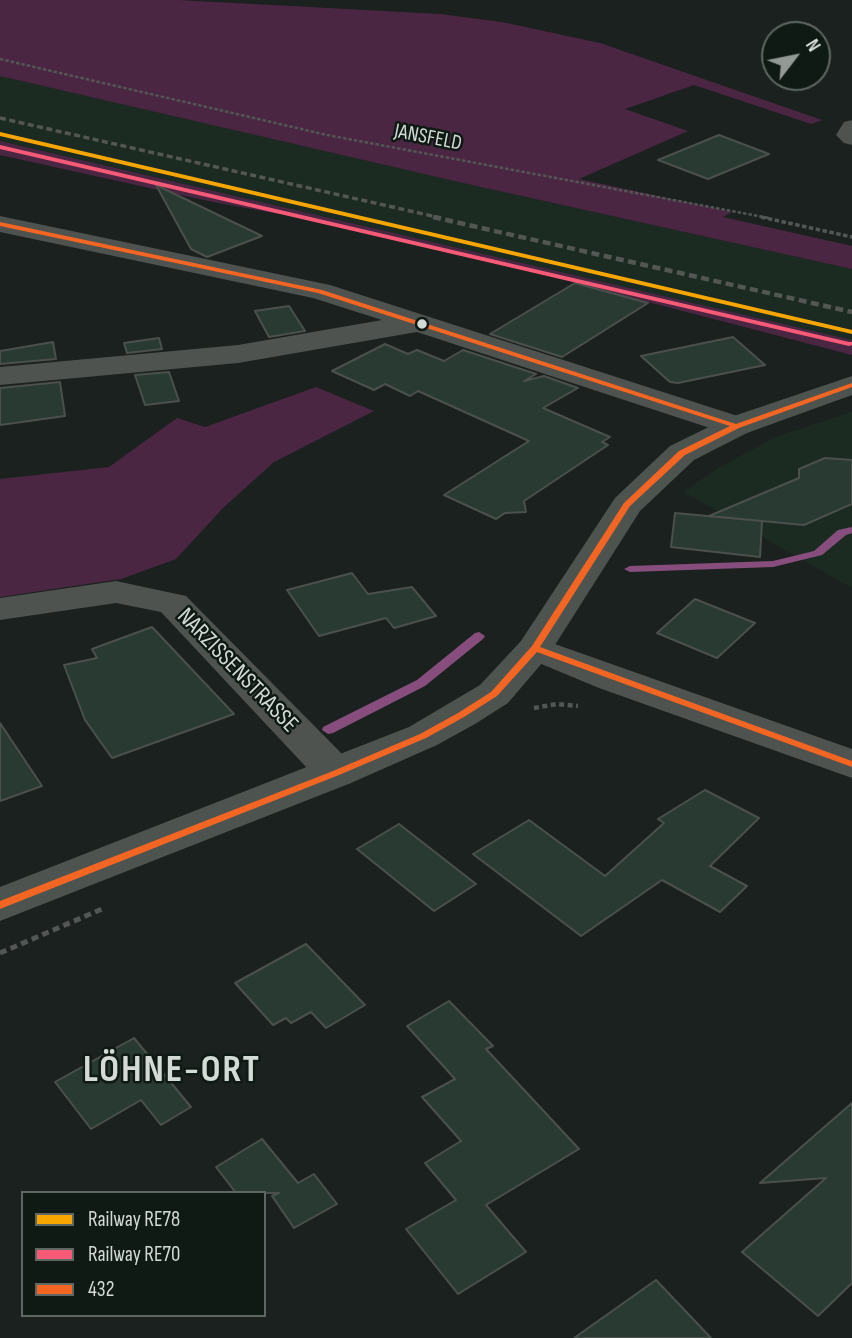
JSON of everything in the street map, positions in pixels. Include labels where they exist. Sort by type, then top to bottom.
[{"type":"main road","points":[[0,905],[424,736],[483,701],[494,694],[535,648],[627,505],[682,453],[736,426],[852,385]]},
{"type":"street","points":[[852,127],[848,135],[852,138]]},
{"type":"street","points":[[0,224],[320,290],[736,426]]},
{"type":"street","points":[[0,376],[238,354],[421,323]]},
{"type":"street","name":"NARZISSENSTRASSE","points":[[0,608],[116,592],[173,604],[336,773]]},
{"type":"street","points":[[535,648],[612,679],[852,764]]},
{"type":"path","name":"JANSFELD","points":[[0,59],[327,135],[852,237]]},
{"type":"path","points":[[0,953],[115,903]]},
{"type":"shaded area","points":[[0,0],[179,0],[440,14],[502,22],[600,43],[822,120],[811,124],[694,85],[625,109],[688,131],[579,179],[732,212],[723,217],[852,246],[852,269],[0,76]]},
{"type":"shaded area","points":[[0,76],[852,269],[852,340],[0,141]]},
{"type":"shaded area","points":[[0,141],[852,340],[852,355],[506,265],[312,220],[208,201],[0,155]]},
{"type":"shaded area","points":[[316,387],[374,411],[274,462],[223,508],[176,559],[121,579],[0,597],[0,479],[109,467],[177,418],[205,427]]},
{"type":"shaded area","points":[[852,412],[852,588],[684,492],[715,470],[775,437]]},
{"type":"building","points":[[719,135],[769,154],[708,179],[658,160]]},
{"type":"building","points":[[156,185],[262,236],[207,257],[191,249]]},
{"type":"building","points":[[575,283],[648,303],[562,357],[490,334]]},
{"type":"building","points":[[289,306],[305,331],[269,337],[255,311]]},
{"type":"building","points":[[733,337],[765,365],[678,383],[670,382],[641,356]]},
{"type":"building","points":[[159,338],[162,349],[127,353],[124,343]]},
{"type":"building","points":[[53,342],[56,359],[0,364],[0,351]]},
{"type":"building","points":[[385,344],[408,354],[417,350],[444,361],[463,350],[536,374],[524,381],[544,376],[578,388],[543,408],[610,437],[602,442],[608,445],[524,501],[526,512],[505,513],[496,519],[444,495],[529,441],[418,391],[410,396],[385,384],[374,390],[332,371]]},
{"type":"building","points":[[169,372],[179,401],[145,405],[135,375]]},
{"type":"building","points":[[60,382],[65,416],[0,425],[0,388]]},
{"type":"building","points":[[825,458],[852,460],[852,504],[804,525],[709,516],[799,478],[799,469]]},
{"type":"building","points":[[675,513],[762,521],[760,557],[671,547]]},
{"type":"building","points":[[352,573],[368,594],[412,587],[436,616],[394,628],[386,618],[319,636],[287,590]]},
{"type":"building","points":[[695,599],[755,623],[717,658],[657,633]]},
{"type":"building","points":[[152,627],[234,714],[112,758],[85,720],[64,665],[97,658],[92,649]]},
{"type":"building","points":[[0,723],[42,786],[0,801]]},
{"type":"building","points":[[705,790],[759,818],[710,866],[747,886],[720,912],[662,880],[581,936],[473,854],[529,820],[605,876],[664,823],[658,819]]},
{"type":"building","points":[[399,824],[476,884],[434,911],[357,849]]},
{"type":"building","points":[[306,944],[365,1005],[326,1028],[311,1012],[291,1023],[286,1018],[273,1025],[235,983]]},
{"type":"building","points":[[449,1001],[493,1046],[486,1049],[579,1149],[486,1205],[526,1252],[458,1294],[406,1229],[456,1200],[425,1163],[461,1141],[422,1097],[455,1079],[407,1026]]},
{"type":"building","points":[[134,1038],[191,1107],[161,1125],[141,1100],[91,1129],[55,1082]]},
{"type":"building","points":[[852,1103],[852,1283],[818,1316],[742,1252],[826,1178],[760,1183]]},
{"type":"building","points":[[262,1139],[298,1183],[314,1174],[337,1204],[294,1228],[272,1196],[279,1193],[234,1191],[216,1167]]},
{"type":"building","points":[[656,1280],[711,1338],[574,1338]]},
{"type":"waterway","points":[[630,569],[773,564],[818,553],[842,532],[852,530]]},
{"type":"waterway","points":[[328,730],[421,683],[479,636]]},
{"type":"railway","points":[[0,118],[441,218]]},
{"type":"railway","points":[[433,217],[852,312]]},
{"type":"rail line","name":"RE78","points":[[0,134],[852,332]]},
{"type":"rail line","name":"RE70","points":[[0,147],[849,344]]},
{"type":"transit line","name":"432","points":[[0,224],[320,291],[736,426]]},
{"type":"transit line","name":"432","points":[[0,905],[336,773],[423,736],[461,715],[494,694],[535,648],[627,505],[682,453],[736,426],[852,385]]},
{"type":"transit line","name":"432","points":[[535,648],[852,764]]},
{"type":"district","name":"LÖHNE-ORT","points":[[172,1071]]}]
